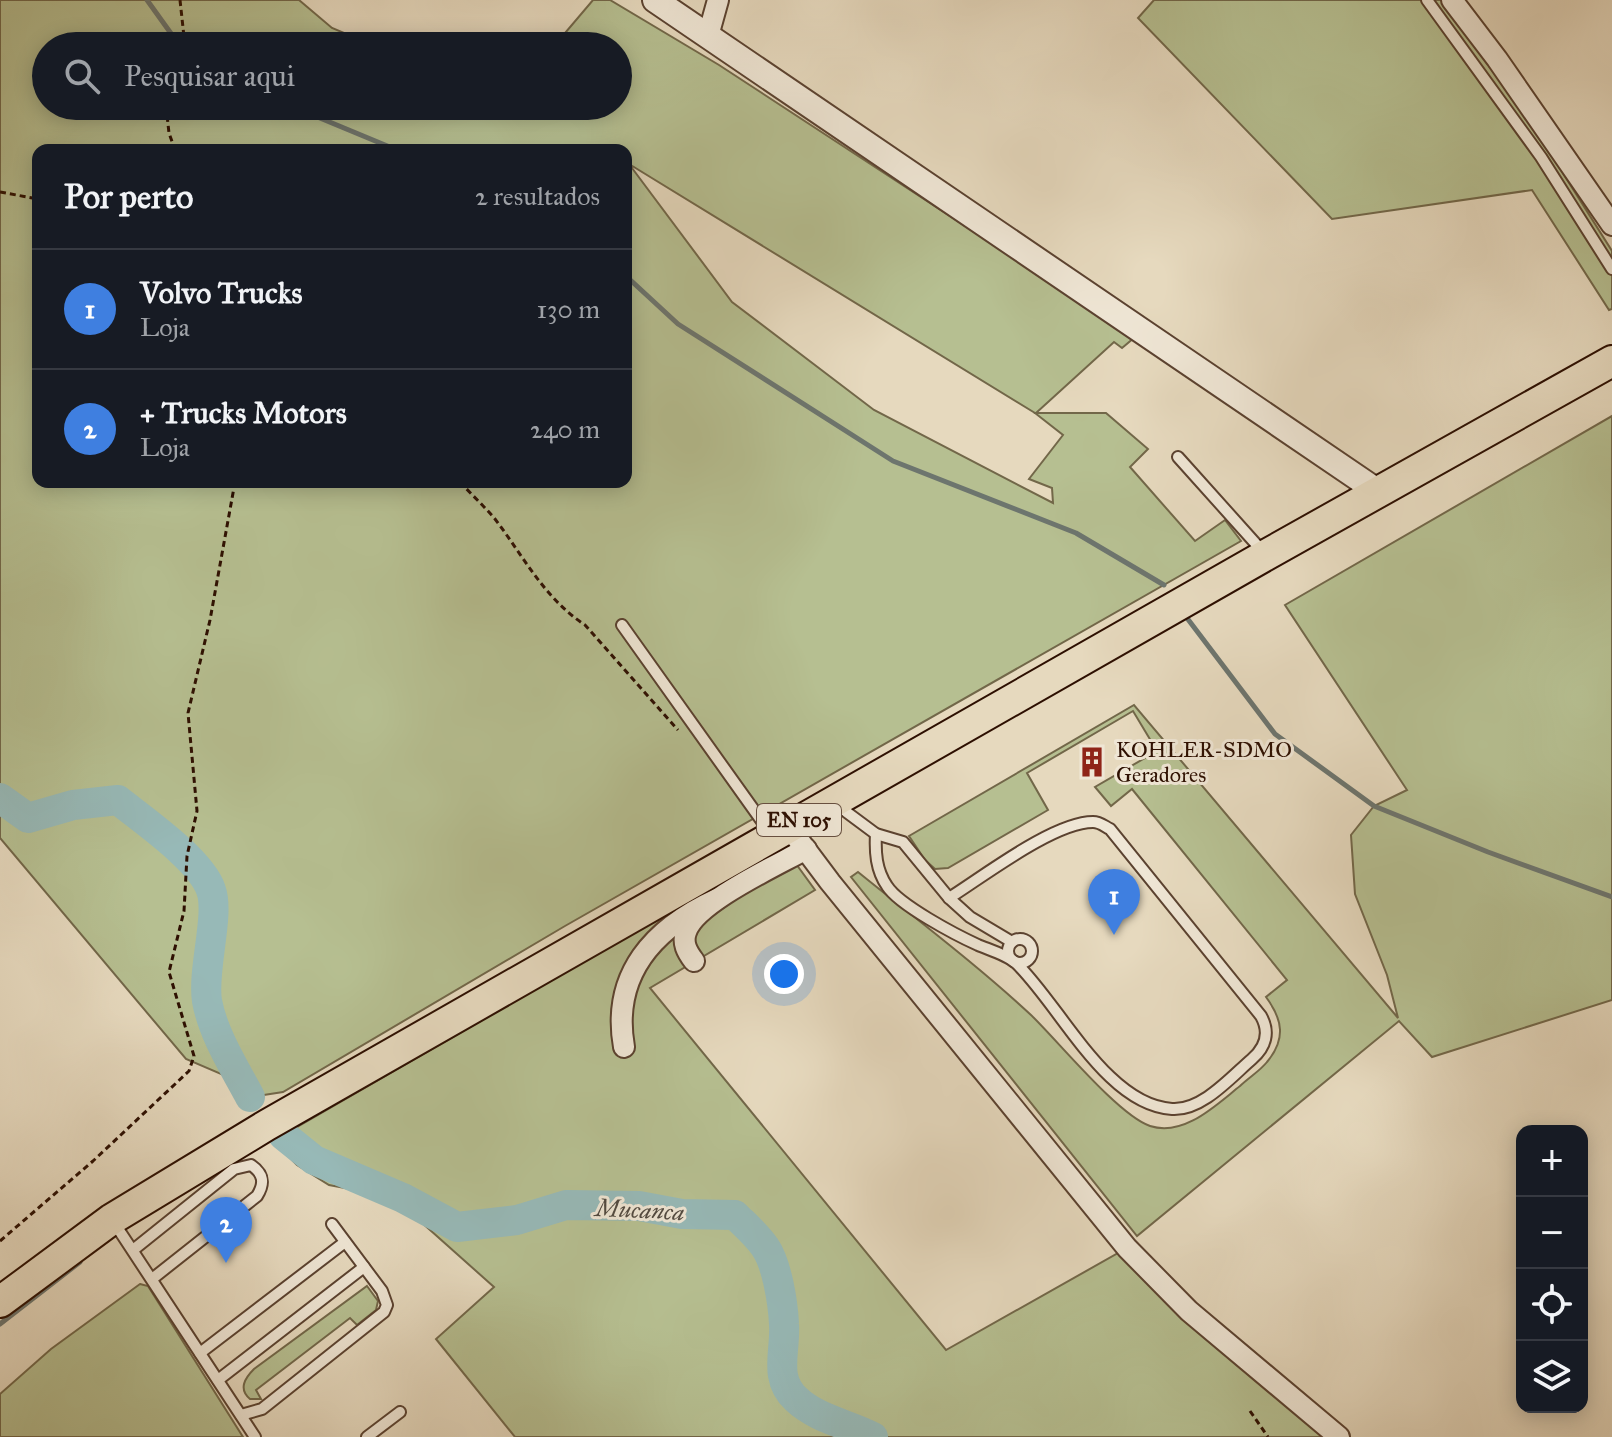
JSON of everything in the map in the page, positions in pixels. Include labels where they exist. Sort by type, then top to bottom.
[{"type":"main road","name":"EN 105","points":[[0,1302],[112,1219],[280,1118],[789,837],[832,801],[1612,361]]},
{"type":"street","points":[[655,0],[1377,491]]},
{"type":"street","points":[[708,36],[718,0]]},
{"type":"street","points":[[1452,0],[1497,59],[1612,225]]},
{"type":"street","points":[[694,961],[686,951],[685,933],[696,915],[789,837],[1127,1248],[1189,1311],[1339,1437]]},
{"type":"street","points":[[624,1047],[620,1025],[628,979],[640,958],[674,923],[717,899]]},
{"type":"lane","points":[[1427,0],[1541,157],[1612,269]]},
{"type":"lane","points":[[1178,457],[1266,555]]},
{"type":"lane","points":[[622,625],[789,837]]},
{"type":"lane","points":[[832,801],[876,834],[903,842],[949,898],[970,917],[1012,942]]},
{"type":"lane","points":[[876,834],[875,860],[887,888],[923,915],[958,936],[1014,961],[1026,961],[1031,951],[1026,941],[1019,939],[1012,942],[1008,952],[1014,961],[1103,1068],[1134,1098],[1173,1109],[1199,1103],[1259,1053],[1266,1041],[1267,1026],[1261,1016],[1110,829],[1098,822],[1056,831],[949,898]]},
{"type":"lane","points":[[133,1250],[234,1169],[251,1165],[258,1170],[263,1178],[263,1187],[257,1196],[152,1279]]},
{"type":"lane","points":[[112,1219],[255,1437]]},
{"type":"lane","points":[[241,1415],[262,1409],[384,1312],[386,1299],[332,1224]]},
{"type":"lane","points":[[200,1353],[345,1242]]},
{"type":"lane","points":[[218,1380],[364,1267]]},
{"type":"lane","points":[[367,1437],[400,1412]]},
{"type":"path","points":[[180,0],[183,32]]},
{"type":"path","points":[[168,120],[173,144]]},
{"type":"path","points":[[0,192],[32,198]]},
{"type":"path","points":[[0,1241],[93,1161],[189,1071],[194,1056],[169,972],[184,911],[187,856],[197,811],[188,713],[210,620],[234,488]]},
{"type":"path","points":[[466,488],[494,518],[540,585],[568,614],[585,625],[680,732]]},
{"type":"path","points":[[1250,1411],[1268,1437]]},
{"type":"green space","points":[[0,0],[299,0],[332,28],[342,32],[32,32],[32,120],[632,120],[632,32],[566,32],[593,0],[610,0],[719,65],[1135,337],[1122,348],[1114,342],[1036,413],[1106,413],[1148,449],[1130,467],[1195,541],[1225,520],[1241,541],[565,926],[283,1092],[250,1097],[226,1076],[186,1059],[0,838]]},
{"type":"green space","points":[[1154,0],[1441,0],[1537,132],[1612,251],[1612,309],[1609,310],[1532,190],[1332,219],[1138,18]]},
{"type":"green space","points":[[1612,416],[1612,1000],[1432,1057],[1399,1021],[1137,1236],[851,877],[858,872],[989,978],[1031,1015],[1105,1093],[1137,1119],[1163,1128],[1175,1127],[1199,1117],[1221,1102],[1273,1054],[1280,1030],[1276,1014],[1266,997],[1287,980],[1132,789],[1111,806],[1095,787],[1157,751],[1133,711],[1027,773],[1048,810],[948,868],[935,869],[909,836],[1134,705],[1398,1018],[1387,975],[1355,894],[1351,835],[1374,806],[1407,790],[1285,605]]},
{"type":"green space","points":[[783,846],[815,890],[650,988],[946,1350],[1127,1248],[1339,1437],[515,1437],[436,1339],[494,1287],[393,1197],[329,1185],[297,1165],[273,1141]]},
{"type":"green space","points":[[140,1284],[148,1286],[243,1437],[0,1437],[0,1394],[51,1349]]},
{"type":"green space","points":[[367,1286],[378,1301],[376,1310],[357,1325],[350,1318],[256,1390],[261,1399],[250,1399],[246,1395],[244,1384],[254,1369]]},
{"type":"waterway","points":[[147,0],[170,32]]},
{"type":"waterway","points":[[325,120],[383,144]]},
{"type":"waterway","points":[[632,282],[678,324],[893,461],[1076,533],[1164,585]]},
{"type":"waterway","points":[[1187,618],[1275,734],[1374,806],[1612,897]]},
{"type":"waterway","name":"Mucanca","points":[[0,798],[28,818],[73,805],[118,800],[196,866],[211,890],[213,901],[207,1001],[219,1038],[250,1097]]},
{"type":"waterway","name":"Mucanca","points":[[283,1135],[314,1160],[403,1198],[457,1227],[517,1220],[566,1205],[639,1206],[682,1214],[735,1215],[765,1247],[776,1273],[784,1324],[782,1364],[789,1391],[813,1412],[873,1437]]},
{"type":"waterway","points":[[0,1324],[80,1262]]},
{"type":"place","name":"KOHLER-SDMO Geradores","points":[[1092,762]]},
{"type":"place","name":"Volvo Trucks","points":[[1114,935]]},
{"type":"place","name":"+ Trucks Motors","points":[[226,1263]]}]
